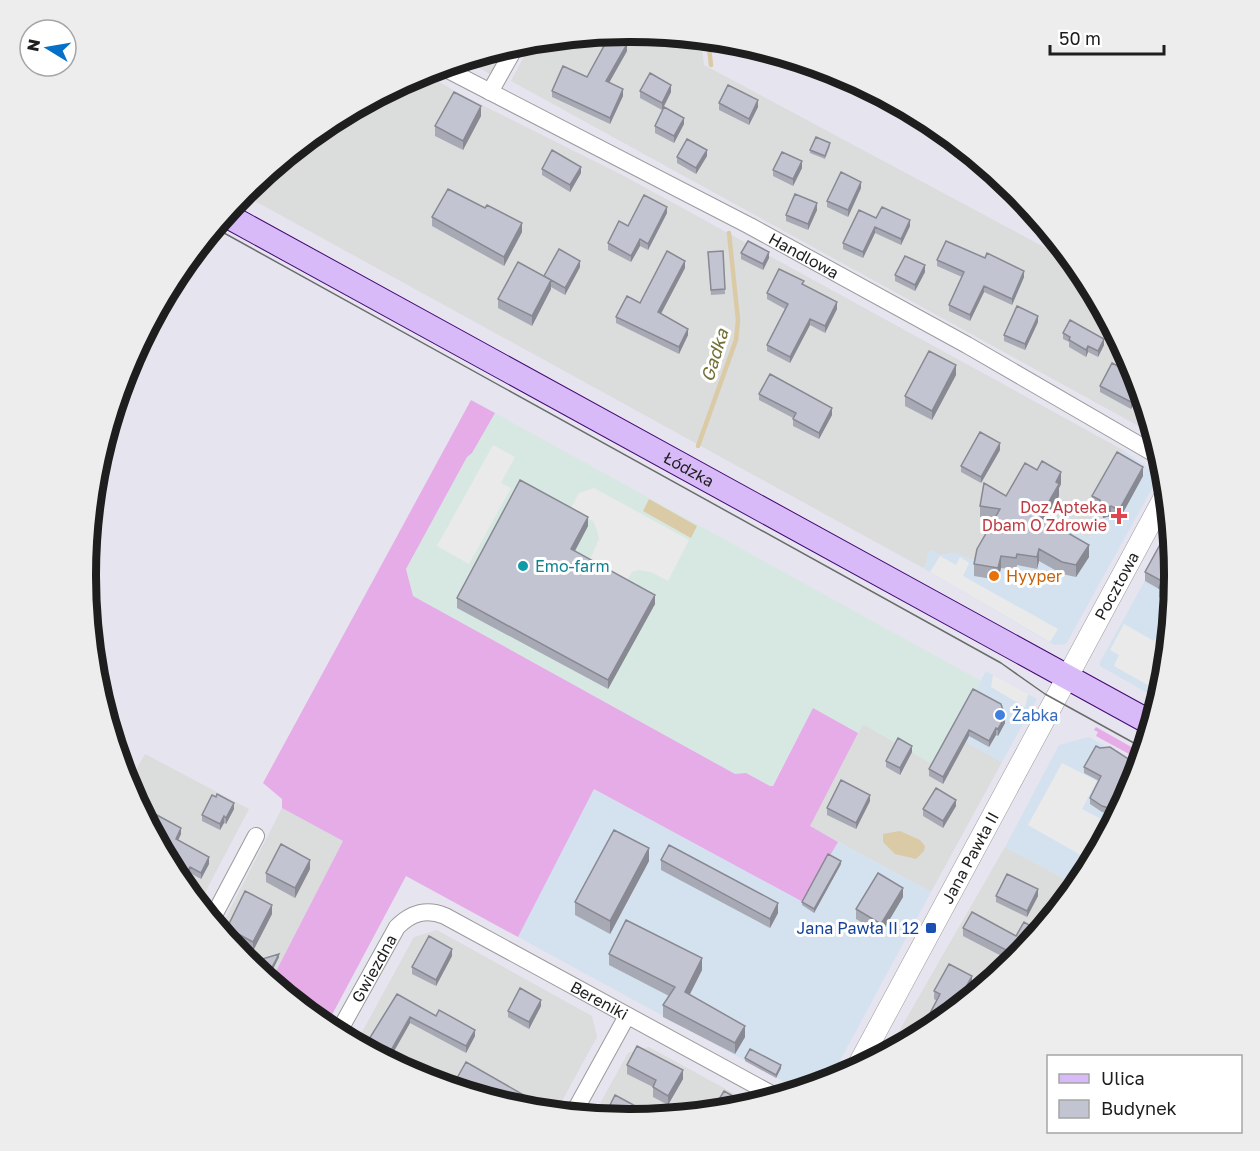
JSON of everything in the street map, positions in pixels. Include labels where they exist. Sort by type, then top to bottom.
[{"type":"main road","name":"Łódzka","points":[[234,219],[1144,719]]},
{"type":"street","points":[[490,92],[510,56]]},
{"type":"street","name":"Handlowa","points":[[453,73],[750,226],[967,345],[1148,450]]},
{"type":"street","name":"Pocztowa","points":[[1067,677],[1159,507]]},
{"type":"street","name":"Jana Pawła II","points":[[863,1055],[1067,677]]},
{"type":"street","points":[[216,912],[256,836]]},
{"type":"street","name":"Bereniki","points":[[420,913],[430,912],[445,916],[768,1091]]},
{"type":"street","name":"Gwiezdna","points":[[343,1025],[397,927],[404,920],[420,913]]},
{"type":"street","points":[[577,1106],[627,1016]]},
{"type":"shaded area","points":[[630,42],[702,47],[704,65],[1054,252],[1074,279],[1108,340],[1123,371],[1142,428],[511,81],[526,52],[595,43]]},
{"type":"shaded area","points":[[501,58],[492,75],[474,65]]},
{"type":"shaded area","points":[[435,80],[624,176],[1123,450],[1108,477],[1100,510],[1103,518],[1092,536],[1086,537],[1046,514],[1000,521],[977,561],[954,553],[939,555],[928,552],[927,562],[923,568],[252,199],[305,152],[363,113]]},
{"type":"shaded area","points":[[471,400],[495,413],[472,453],[467,457],[406,569],[413,596],[735,774],[746,773],[770,786],[773,786],[813,708],[858,733],[810,826],[838,842],[803,902],[594,789],[518,937],[406,876],[331,1017],[275,974],[343,841],[282,808],[282,799],[263,783]]},
{"type":"shaded area","name":"Emo-farm","points":[[495,413],[981,681],[934,765],[863,724],[858,733],[813,708],[770,786],[746,773],[735,774],[413,596],[406,569],[467,457],[472,453]]},
{"type":"shaded area","points":[[493,445],[515,457],[501,483],[511,488],[469,564],[437,546]]},
{"type":"shaded area","points":[[1123,450],[1153,472],[1155,483],[1066,644],[1054,645],[923,568],[927,562],[928,552],[933,550],[939,555],[954,553],[977,561],[999,521],[980,517],[1046,514],[1086,537],[1092,536],[1103,519],[1100,510],[1092,505]]},
{"type":"shaded area","points":[[594,488],[689,540],[668,581],[651,572],[638,570],[632,572],[625,584],[588,564],[599,539],[597,530],[593,521],[571,508],[579,493]]},
{"type":"shaded area","points":[[649,499],[697,526],[691,538],[643,511]]},
{"type":"shaded area","points":[[1162,549],[1164,576],[1159,645],[1150,694],[1100,666],[1100,662]]},
{"type":"shaded area","points":[[940,556],[956,565],[960,557],[969,563],[963,576],[1058,629],[1050,642],[930,572]]},
{"type":"shaded area","points":[[1124,624],[1154,641],[1160,632],[1151,687],[1114,666],[1119,655],[1110,650]]},
{"type":"shaded area","points":[[986,671],[1037,699],[1002,762],[951,734]]},
{"type":"shaded area","points":[[993,675],[1028,694],[1025,707],[991,687]]},
{"type":"shaded area","points":[[863,724],[934,765],[951,734],[1002,762],[931,892],[763,801],[858,733]]},
{"type":"shaded area","points":[[1096,727],[1134,749],[1132,756],[1096,736],[1098,732],[1094,730]]},
{"type":"shaded area","points":[[1089,737],[1130,760],[1123,780],[1092,842],[1068,881],[1005,847],[1059,745]]},
{"type":"shaded area","points":[[145,754],[249,809],[204,895],[168,842],[134,773]]},
{"type":"shaded area","points":[[1062,763],[1097,781],[1082,809],[1103,820],[1083,857],[1028,825]]},
{"type":"shaded area","points":[[594,789],[803,902],[838,842],[931,892],[837,1067],[789,1085],[518,937]]},
{"type":"shaded area","points":[[282,808],[343,841],[275,974],[224,921]]},
{"type":"shaded area","points":[[900,831],[920,840],[925,846],[924,851],[916,859],[895,854],[883,842],[883,834]]},
{"type":"shaded area","points":[[1005,847],[1068,881],[1031,927],[982,977],[955,999],[894,1039]]},
{"type":"shaded area","points":[[437,930],[592,1016],[597,1037],[560,1104],[526,1099],[459,1081],[394,1054],[360,1036],[414,937]]},
{"type":"shaded area","points":[[649,1047],[741,1097],[665,1108],[597,1108],[628,1053]]},
{"type":"building","points":[[606,43],[627,44],[606,81],[623,89],[610,118],[552,91],[563,66],[587,77]]},
{"type":"building","points":[[650,73],[671,85],[662,103],[640,91]]},
{"type":"building","points":[[728,85],[758,100],[749,119],[719,103]]},
{"type":"building","points":[[454,92],[481,106],[463,141],[435,126]]},
{"type":"building","points":[[664,107],[684,118],[674,136],[655,126]]},
{"type":"building","points":[[816,137],[830,143],[825,156],[810,150]]},
{"type":"building","points":[[687,139],[707,150],[696,168],[677,157]]},
{"type":"building","points":[[552,150],[581,167],[570,185],[542,169]]},
{"type":"building","points":[[782,152],[802,161],[793,179],[773,170]]},
{"type":"building","points":[[841,172],[861,182],[848,210],[827,201]]},
{"type":"building","points":[[448,189],[485,208],[487,205],[522,223],[504,257],[432,217]]},
{"type":"building","points":[[795,194],[817,203],[808,224],[786,215]]},
{"type":"building","points":[[644,195],[667,207],[648,244],[640,239],[631,256],[608,243],[619,221],[628,226]]},
{"type":"building","points":[[882,207],[910,220],[901,239],[875,227],[863,252],[843,243],[859,210],[876,218]]},
{"type":"building","points":[[748,241],[769,252],[763,264],[741,253]]},
{"type":"building","points":[[946,241],[985,258],[987,253],[1024,271],[1012,299],[984,286],[970,315],[949,305],[964,272],[937,260]]},
{"type":"building","points":[[559,249],[580,261],[565,288],[544,276]]},
{"type":"building","points":[[667,251],[685,261],[658,312],[688,329],[679,347],[616,317],[627,296],[640,303]]},
{"type":"building","points":[[723,251],[725,289],[711,290],[708,252]]},
{"type":"building","points":[[905,256],[925,265],[915,285],[895,275]]},
{"type":"building","points":[[518,262],[551,280],[532,316],[498,299]]},
{"type":"building","points":[[779,269],[804,281],[802,284],[837,302],[825,326],[810,319],[790,357],[767,345],[788,304],[767,293]]},
{"type":"building","points":[[1017,306],[1038,316],[1025,344],[1004,335]]},
{"type":"building","points":[[1070,320],[1104,339],[1098,351],[1088,346],[1086,350],[1069,340],[1070,337],[1063,333]]},
{"type":"building","points":[[929,351],[956,365],[932,411],[905,396]]},
{"type":"building","points":[[1112,363],[1122,368],[1133,398],[1131,402],[1100,386]]},
{"type":"building","points":[[770,374],[832,408],[819,433],[793,419],[796,413],[759,394]]},
{"type":"building","points":[[980,432],[1000,443],[981,477],[961,466]]},
{"type":"building","points":[[1117,452],[1143,467],[1119,510],[1111,506],[1103,509],[1100,500],[1092,496]]},
{"type":"building","points":[[1042,461],[1061,472],[1056,482],[1059,484],[1040,517],[1089,545],[1076,565],[1062,562],[1039,549],[1037,557],[1017,554],[1016,558],[1001,556],[998,568],[974,564],[977,549],[1000,509],[980,506],[984,483],[1006,496],[1025,463],[1037,470]]},
{"type":"building","points":[[520,480],[588,517],[571,549],[655,595],[608,680],[457,598]]},
{"type":"building","points":[[1162,541],[1163,590],[1159,588],[1162,581],[1145,572]]},
{"type":"building","points":[[973,689],[1001,704],[1005,717],[989,741],[969,730],[943,777],[929,769]]},
{"type":"building","points":[[898,738],[912,746],[900,768],[886,761]]},
{"type":"building","points":[[1096,746],[1110,747],[1130,760],[1109,808],[1090,798],[1101,776],[1084,767]]},
{"type":"building","points":[[841,780],[870,795],[856,823],[827,808]]},
{"type":"building","points":[[936,788],[956,800],[943,821],[923,809]]},
{"type":"building","points":[[217,794],[234,803],[220,824],[202,815],[212,795],[216,797]]},
{"type":"building","points":[[154,815],[181,828],[176,839],[209,857],[201,873],[190,867],[187,873]]},
{"type":"building","points":[[614,830],[649,848],[610,921],[575,902]]},
{"type":"building","points":[[281,844],[310,860],[295,888],[266,873]]},
{"type":"building","points":[[669,845],[778,903],[770,919],[661,860]]},
{"type":"building","points":[[828,854],[841,861],[814,909],[802,902]]},
{"type":"building","points":[[878,873],[903,888],[881,924],[856,909]]},
{"type":"building","points":[[1007,874],[1038,889],[1027,911],[996,896]]},
{"type":"building","points":[[245,891],[272,905],[253,942],[233,931],[228,926]]},
{"type":"building","points":[[972,912],[1016,936],[1024,922],[1031,926],[1009,951],[963,928]]},
{"type":"building","points":[[626,920],[702,958],[685,992],[745,1026],[735,1043],[663,1005],[675,987],[609,954]]},
{"type":"building","points":[[429,936],[452,949],[436,980],[412,967]]},
{"type":"building","points":[[279,954],[271,970],[260,960]]},
{"type":"building","points":[[949,964],[972,976],[963,993],[928,1018],[940,994],[934,991]]},
{"type":"building","points":[[520,988],[541,1000],[529,1022],[508,1011]]},
{"type":"building","points":[[397,994],[436,1016],[439,1010],[475,1030],[466,1046],[410,1017],[390,1052],[368,1041]]},
{"type":"building","points":[[637,1046],[683,1070],[668,1096],[653,1087],[656,1080],[627,1065]]},
{"type":"building","points":[[750,1049],[781,1065],[776,1075],[745,1058]]},
{"type":"building","points":[[466,1062],[532,1100],[492,1091],[456,1080]]},
{"type":"building","points":[[724,1091],[737,1098],[734,1099],[718,1101]]},
{"type":"building","points":[[615,1095],[640,1109],[630,1109],[608,1108]]},
{"type":"waterway","name":"Gadka","points":[[709,48],[711,65]]},
{"type":"waterway","name":"Gadka","points":[[698,446],[736,340],[738,320],[729,233]]},
{"type":"tram line","points":[[222,232],[1001,663],[1045,694],[1136,744]]},
{"type":"place","name":"Doz Apteka Dbam O Zdrowie","points":[[1119,516]]},
{"type":"place","name":"Emo-farm","points":[[523,566]]},
{"type":"place","name":"Hyyper","points":[[994,576]]},
{"type":"place","name":"Żabka","points":[[1000,715]]},
{"type":"place","name":"Jana Pawła II 12","points":[[931,928]]}]
